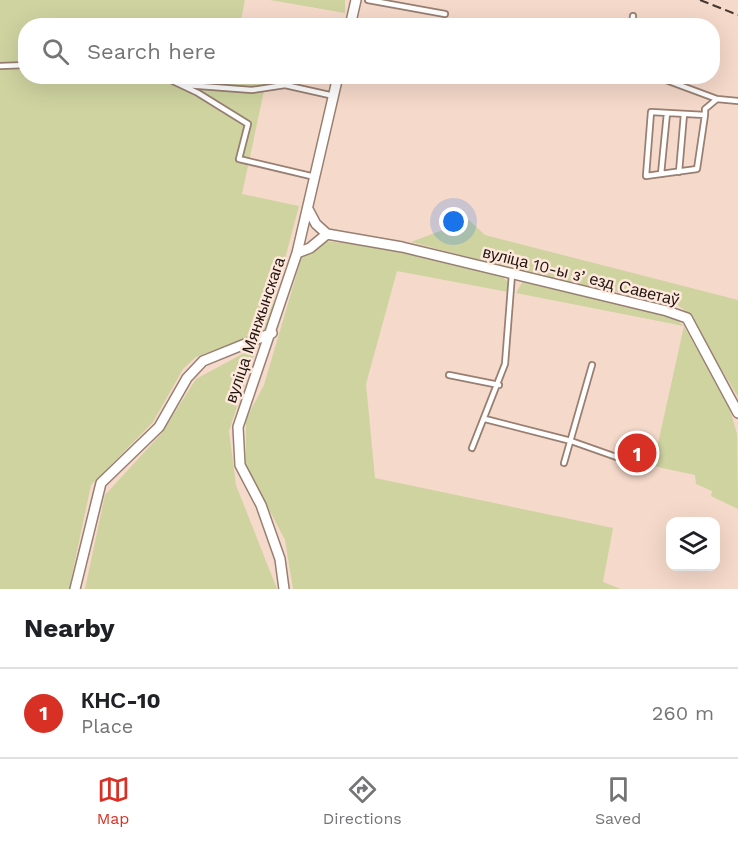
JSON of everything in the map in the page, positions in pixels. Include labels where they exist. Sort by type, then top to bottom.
[{"type":"street","points":[[352,18],[356,0]]},
{"type":"street","name":"вуліца Мянжынскага","points":[[284,589],[280,559],[261,505],[240,465],[238,427],[272,333],[297,253],[336,84]]},
{"type":"street","points":[[297,253],[310,248],[327,234],[316,224],[308,209]]},
{"type":"street","name":"вуліца 10-ы зʼезд Саветаў","points":[[327,234],[402,247],[667,311],[687,318],[738,413]]},
{"type":"street","points":[[75,589],[101,483],[159,427],[187,378],[203,361],[272,333]]},
{"type":"lane","points":[[368,0],[445,14]]},
{"type":"lane","points":[[0,66],[18,65]]},
{"type":"lane","points":[[176,84],[198,93],[248,124],[239,159],[315,177]]},
{"type":"lane","points":[[186,84],[219,90],[252,90],[285,85],[334,96]]},
{"type":"lane","points":[[677,84],[717,99],[738,101]]},
{"type":"lane","points":[[705,115],[651,112],[646,176],[697,169],[705,115],[705,109],[717,99]]},
{"type":"lane","points":[[661,174],[667,113]]},
{"type":"lane","points":[[679,172],[684,114]]},
{"type":"lane","points":[[472,448],[499,385],[505,364],[512,274]]},
{"type":"lane","points":[[564,463],[592,365]]},
{"type":"lane","points":[[449,375],[499,385]]},
{"type":"lane","points":[[485,419],[571,441],[639,465]]},
{"type":"green space","points":[[0,0],[245,0],[241,18],[18,18],[18,84],[266,84],[242,194],[299,206],[266,330],[196,357],[183,369],[153,422],[91,485],[69,589],[0,589]]},
{"type":"green space","points":[[270,0],[345,0],[345,13]]},
{"type":"green space","points":[[469,220],[485,235],[738,300],[738,397],[688,313],[674,302],[568,283],[411,242]]},
{"type":"green space","points":[[324,241],[400,249],[500,275],[507,281],[508,292],[397,271],[366,384],[375,478],[613,528],[603,582],[621,589],[293,589],[285,540],[246,465],[246,419],[264,385],[302,256]]},
{"type":"green space","points":[[524,279],[673,317],[684,326],[516,293]]},
{"type":"green space","points":[[684,326],[729,406],[737,434],[738,509],[711,496],[712,491],[696,484],[695,475],[653,466]]},
{"type":"green space","points":[[257,346],[229,431],[236,485],[277,589],[85,589],[105,495],[161,434],[196,379]]},
{"type":"railway","points":[[700,0],[738,15]]},
{"type":"place","name":"КНС-10","points":[[637,453]]}]
